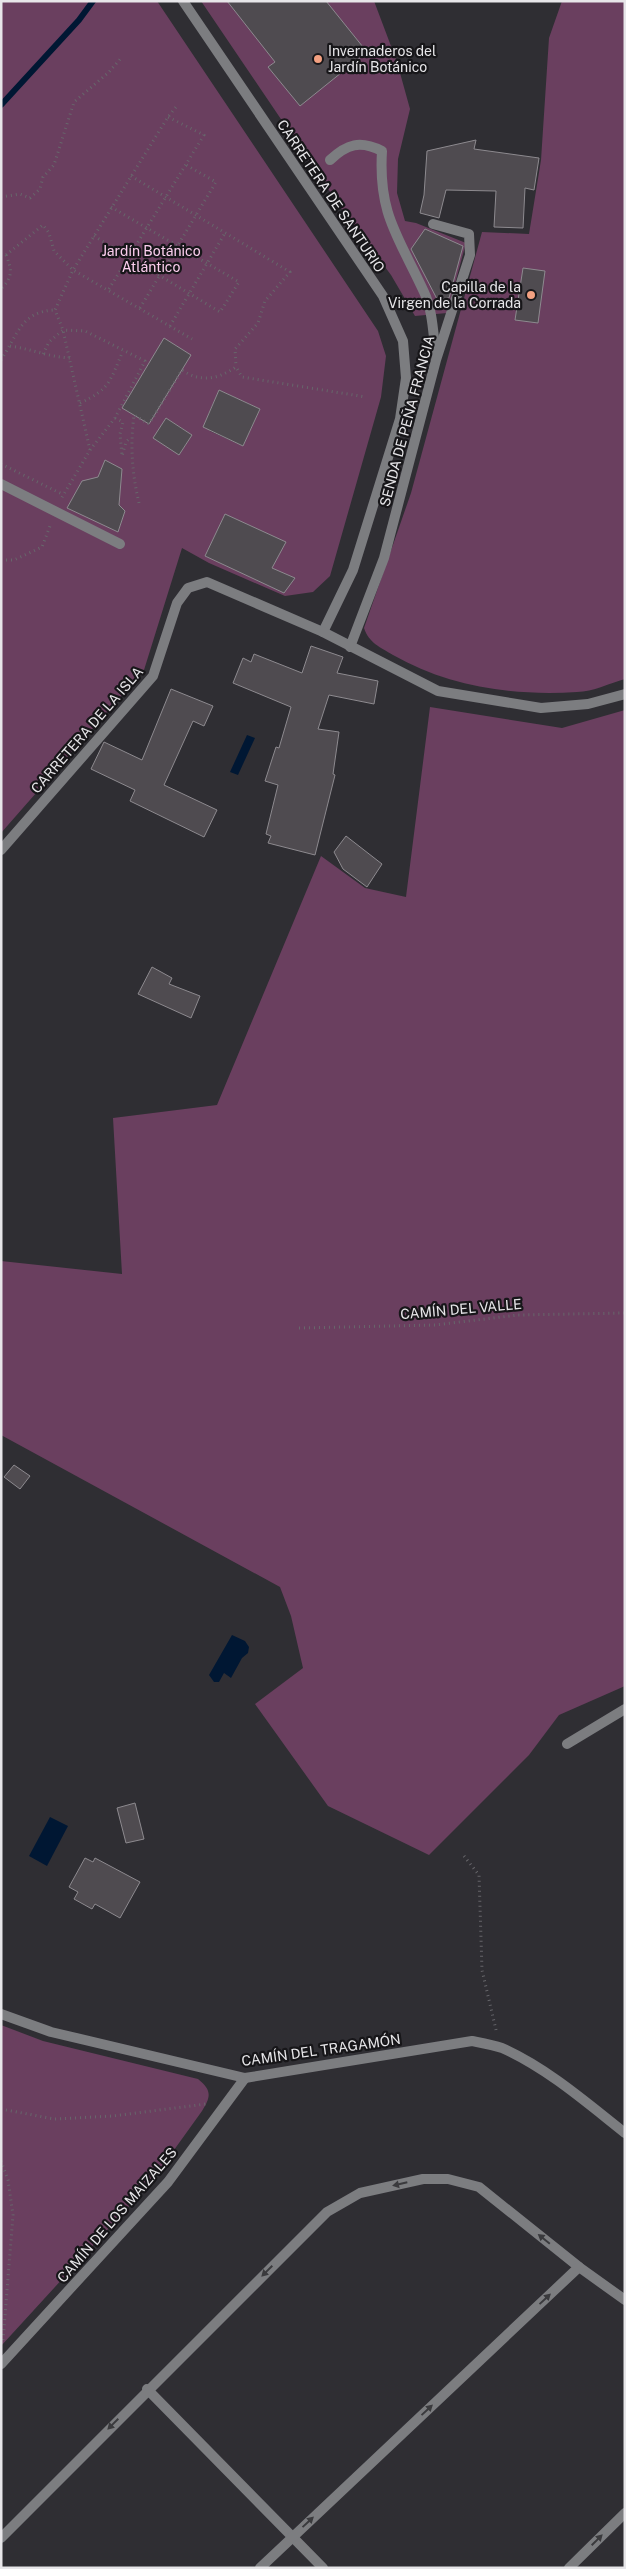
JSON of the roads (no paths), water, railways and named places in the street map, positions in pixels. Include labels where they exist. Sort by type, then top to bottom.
[{"type":"street","name":"CARRETERA DE SANTURIO","points":[[183,1],[383,296],[403,341],[406,378],[400,418],[353,570],[323,632]]},
{"type":"street","points":[[330,160],[344,147],[368,144],[382,151],[380,175],[384,204],[395,234],[424,293],[430,314],[436,360]]},
{"type":"street","name":"SENDA DE PEÑA FRANCIA","points":[[350,647],[384,558],[436,360],[470,255],[469,234],[434,224]]},
{"type":"street","points":[[1,484],[120,544]]},
{"type":"street","name":"CARRETERA DE LA ISLA","points":[[1,850],[153,676],[177,603],[188,588],[207,582],[323,632]]},
{"type":"street","points":[[323,632],[438,690],[457,694],[541,708],[588,704],[625,694]]},
{"type":"street","points":[[567,1744],[625,1709]]},
{"type":"street","name":"CAMÍN DEL TRAGAMÓN","points":[[1,2014],[51,2032],[245,2078],[472,2041],[500,2048],[524,2060],[576,2095],[625,2133]]},
{"type":"street","name":"CAMÍN DE LOS MAIZALES","points":[[5,2360],[168,2182],[226,2101],[245,2078]]},
{"type":"street","points":[[1,2538],[147,2389],[327,2212],[360,2193],[423,2179],[448,2179],[479,2187],[579,2267],[625,2300]]},
{"type":"street","points":[[260,2568],[579,2267]]},
{"type":"street","points":[[147,2389],[323,2568]]},
{"type":"street","points":[[569,2568],[625,2513]]},
{"type":"water","points":[[247,735],[255,738],[238,775],[230,772]]},
{"type":"water","points":[[232,1635],[245,1641],[249,1647],[248,1653],[242,1658],[231,1678],[224,1673],[219,1682],[214,1682],[209,1675]]},
{"type":"water","points":[[50,1817],[68,1826],[47,1866],[29,1856]]},
{"type":"waterway","points":[[1,105],[79,20],[93,1]]},
{"type":"place","name":"Invernaderos del Jardín Botánico","points":[[318,59]]},
{"type":"place","name":"Capilla de la Virgen de la Corrada","points":[[531,295]]},
{"type":"park label","name":"Jardín Botánico Atlántico","points":[[151,260]]}]
